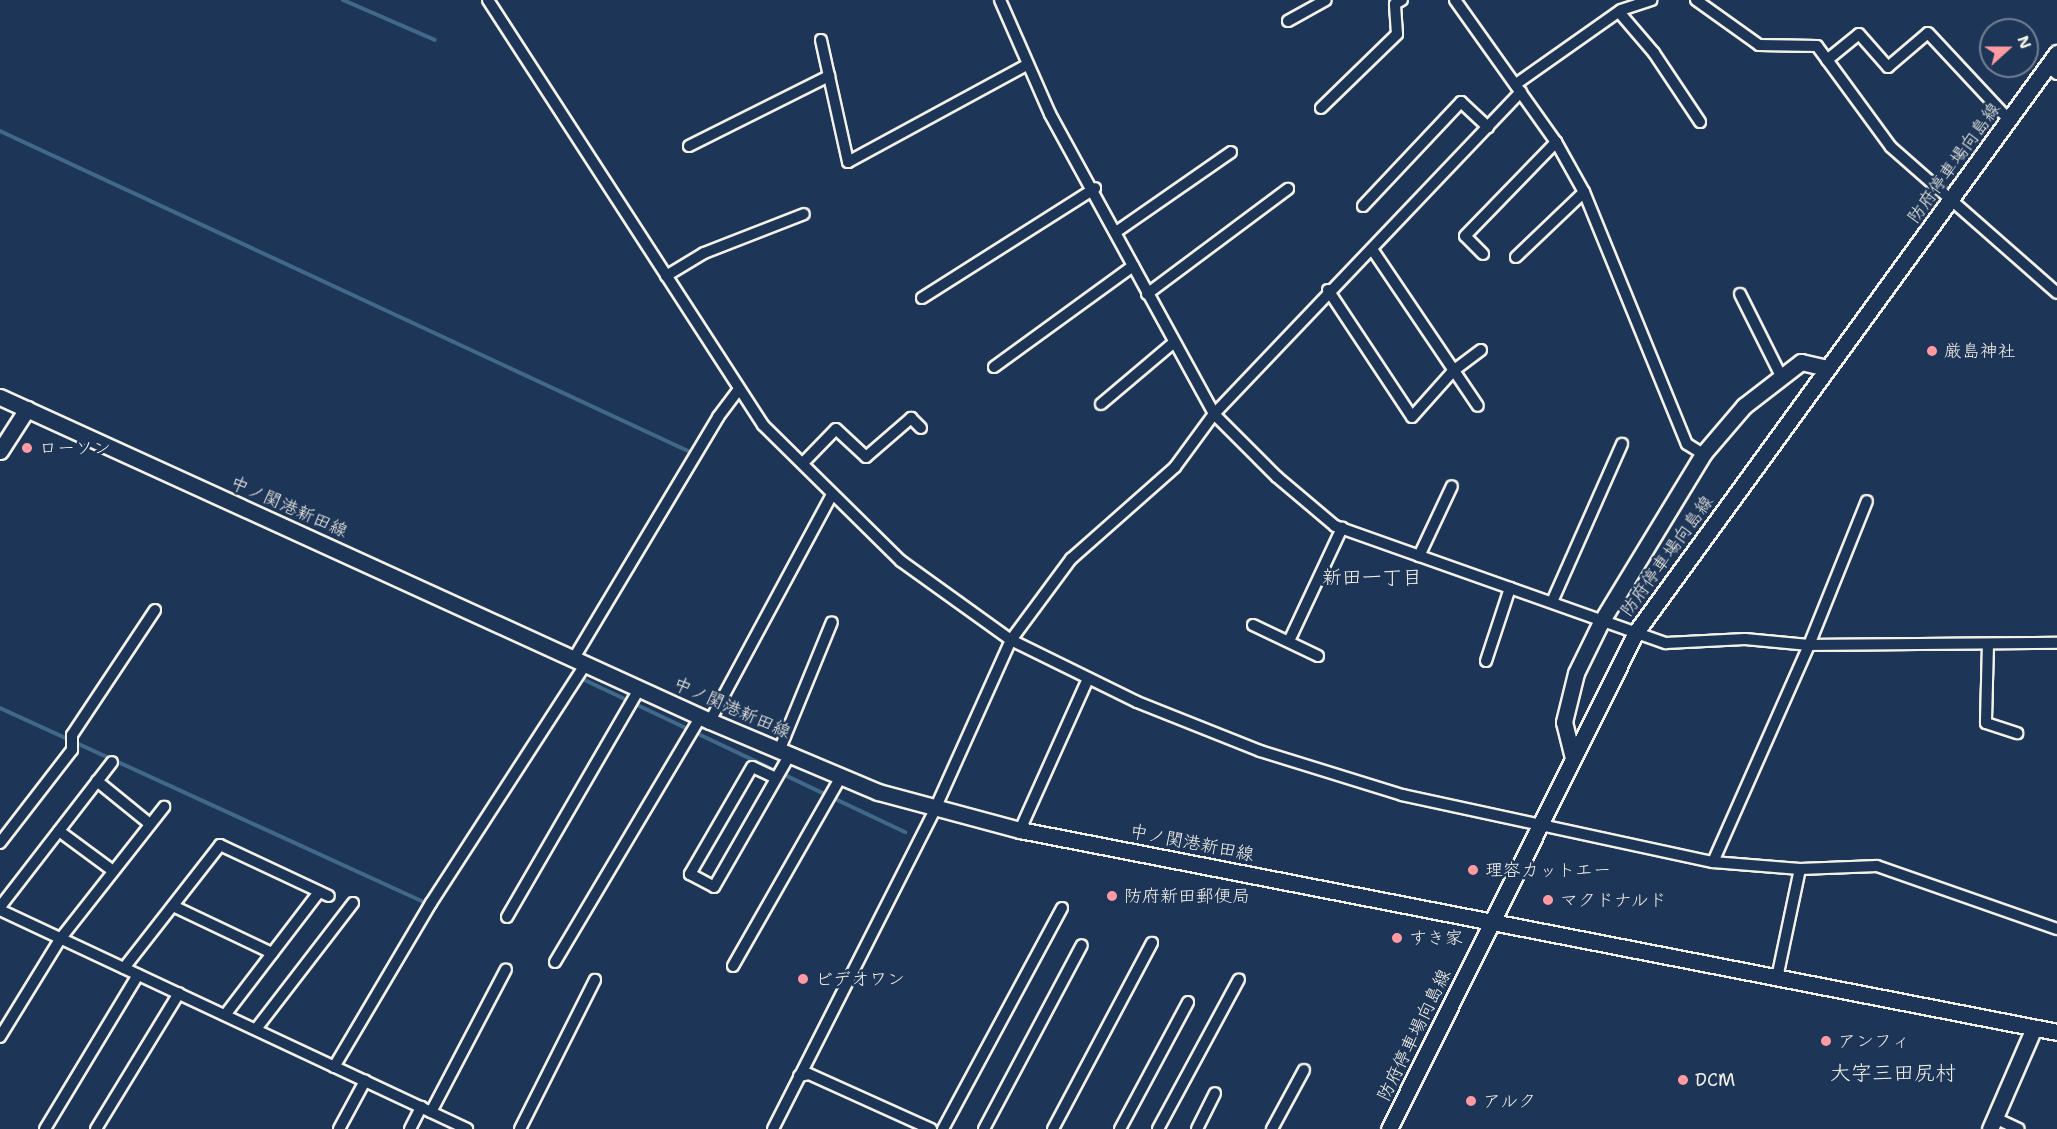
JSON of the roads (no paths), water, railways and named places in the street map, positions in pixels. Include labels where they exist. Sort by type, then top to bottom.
[{"type":"main road","name":"防府停車場向島線","points":[[1389,1129],[1636,632],[2009,120],[2054,64]]},
{"type":"main road","points":[[1573,758],[1564,722],[1576,673],[1601,622],[1703,454],[1744,406],[1800,362],[1827,368]]},
{"type":"main road","name":"中ノ関港新田線","points":[[0,397],[784,753],[841,777],[935,809],[1020,830],[2057,1032]]},
{"type":"main road","points":[[0,451],[27,409]]},
{"type":"main road","points":[[1993,1124],[2034,1028]]},
{"type":"street","points":[[488,0],[763,425],[901,561],[1011,640],[1088,679],[1260,751],[1402,795],[1539,827],[1713,862],[1800,869],[1877,866],[2057,929]]},
{"type":"street","points":[[1000,0],[1028,65],[1095,188],[1172,344],[1214,414],[1277,477],[1342,528],[1552,602],[1601,622],[1666,643],[1745,639],[1809,645],[2057,643]]},
{"type":"street","points":[[1288,21],[1326,0]]},
{"type":"street","points":[[1321,108],[1397,34],[1395,4],[1402,0]]},
{"type":"street","points":[[1455,0],[1556,142],[1584,192],[1688,444],[1703,454]]},
{"type":"street","points":[[773,1129],[935,809],[1011,640],[1071,560],[1175,467],[1214,414],[1328,290],[1372,249],[1488,127],[1519,88],[1619,12],[1652,0]]},
{"type":"street","points":[[1696,0],[1759,45],[1817,46],[1891,147],[1950,202],[2057,293]]},
{"type":"street","points":[[1619,12],[1654,53],[1700,122]]},
{"type":"street","points":[[1827,60],[1859,34],[1888,67],[1928,33],[2009,120]]},
{"type":"street","points":[[821,40],[848,162],[1028,65]]},
{"type":"street","points":[[689,146],[829,76]]},
{"type":"street","points":[[1363,206],[1461,102],[1488,127]]},
{"type":"street","points":[[1484,254],[1465,236],[1556,142]]},
{"type":"street","points":[[1116,232],[1231,152]]},
{"type":"street","points":[[922,297],[1095,188]]},
{"type":"street","points":[[1148,294],[1288,189]]},
{"type":"street","points":[[1516,257],[1584,192]]},
{"type":"street","points":[[666,276],[704,253],[804,214]]},
{"type":"street","points":[[1372,249],[1478,406]]},
{"type":"street","points":[[994,367],[1133,266]]},
{"type":"street","points":[[1328,290],[1412,417],[1453,371],[1481,350]]},
{"type":"street","points":[[1740,294],[1781,376]]},
{"type":"street","points":[[1101,404],[1172,344]]},
{"type":"street","points":[[334,1066],[580,661],[718,417],[740,389]]},
{"type":"street","points":[[803,463],[836,429],[866,457],[911,418],[921,428]]},
{"type":"street","points":[[1552,602],[1622,444]]},
{"type":"street","points":[[1419,556],[1452,486]]},
{"type":"street","points":[[555,962],[705,718],[832,494]]},
{"type":"street","points":[[1713,862],[1809,645],[1867,501]]},
{"type":"street","points":[[1290,639],[1342,528]]},
{"type":"street","points":[[1486,662],[1510,588]]},
{"type":"street","points":[[0,843],[72,750],[72,735],[155,609]]},
{"type":"street","points":[[776,778],[752,767],[690,874],[714,887],[776,778],[832,622]]},
{"type":"street","points":[[1253,625],[1290,639],[1317,656]]},
{"type":"street","points":[[1989,644],[1986,723],[2018,733]]},
{"type":"street","points":[[1020,830],[1088,679]]},
{"type":"street","points":[[507,917],[640,688]]},
{"type":"street","points":[[112,762],[0,909],[466,1129]]},
{"type":"street","points":[[733,966],[841,777]]},
{"type":"street","points":[[97,781],[150,824]]},
{"type":"street","points":[[0,1037],[60,938],[164,807]]},
{"type":"street","points":[[59,831],[113,871]]},
{"type":"street","points":[[124,968],[220,845],[324,894],[273,953],[225,1015]]},
{"type":"street","points":[[1777,978],[1800,869]]},
{"type":"street","points":[[256,1029],[353,903]]},
{"type":"street","points":[[172,906],[273,953]]},
{"type":"street","points":[[944,1129],[1062,908]]},
{"type":"street","points":[[1053,1129],[1152,943]]},
{"type":"street","points":[[984,1129],[1082,945]]},
{"type":"street","points":[[410,1129],[426,1110],[506,969]]},
{"type":"street","points":[[45,1129],[138,975]]},
{"type":"street","points":[[1158,1129],[1239,979]]},
{"type":"street","points":[[520,1129],[595,980]]},
{"type":"street","points":[[96,1129],[179,993]]},
{"type":"street","points":[[1120,1129],[1188,1002]]},
{"type":"street","points":[[1272,1129],[1304,1070]]},
{"type":"street","points":[[799,1076],[809,1074],[928,1128]]},
{"type":"street","points":[[339,1129],[365,1081]]},
{"type":"street","points":[[1197,1129],[1215,1093]]},
{"type":"street","points":[[1993,1124],[2019,1129]]},
{"type":"waterway","points":[[343,0],[435,40]]},
{"type":"waterway","points":[[0,131],[701,457],[588,646]]},
{"type":"waterway","points":[[561,693],[572,674],[905,832]]},
{"type":"waterway","points":[[0,708],[435,907],[442,896]]},
{"type":"place","name":"厳島神社","points":[[1932,351]]},
{"type":"place","name":"ローソン","points":[[27,448]]},
{"type":"place","name":"理容カットエー","points":[[1473,870]]},
{"type":"place","name":"防府新田郵便局","points":[[1112,896]]},
{"type":"place","name":"マクドナルド","points":[[1548,900]]},
{"type":"place","name":"すき家","points":[[1397,938]]},
{"type":"place","name":"ビデオワン","points":[[803,979]]},
{"type":"place","name":"アンフィ","points":[[1826,1041]]},
{"type":"place","name":"DCM","points":[[1683,1080]]},
{"type":"place","name":"アルク","points":[[1471,1101]]},
{"type":"district","name":"新田一丁目","points":[[1372,577]]},
{"type":"district","name":"大字三田尻村","points":[[1893,1073]]}]
